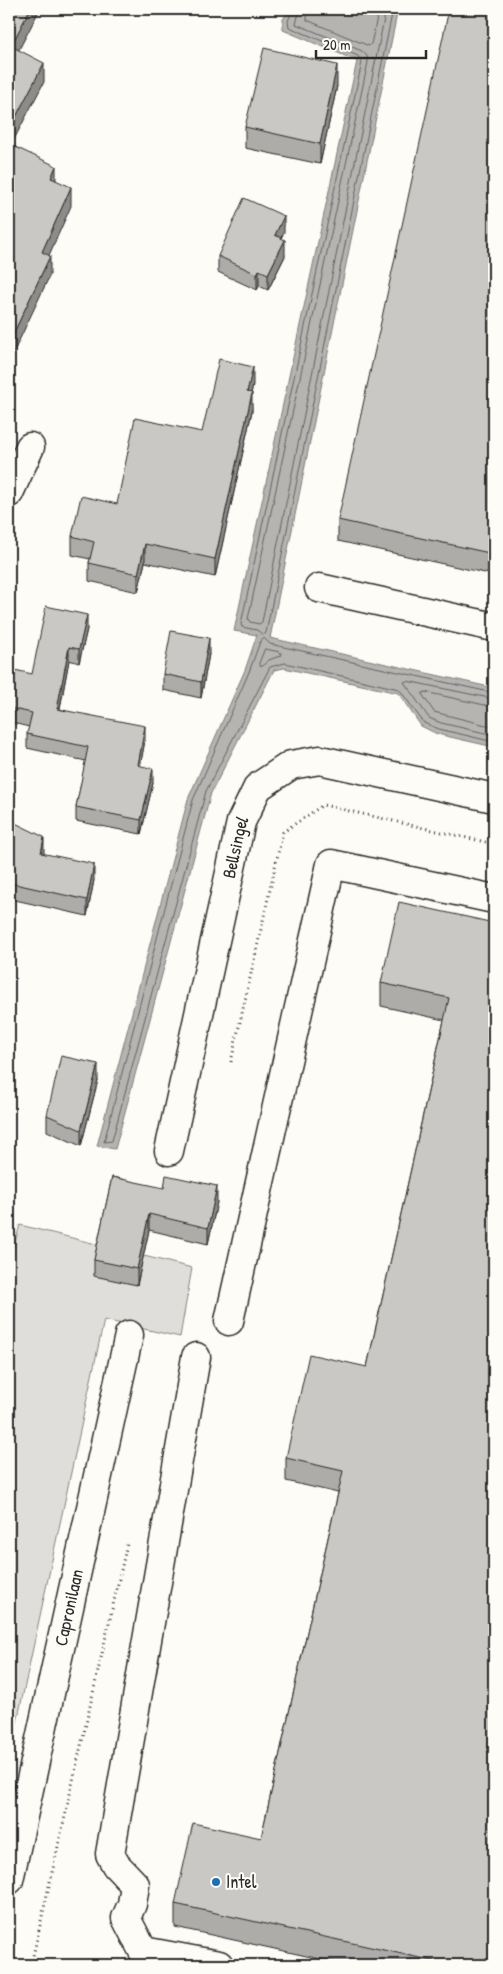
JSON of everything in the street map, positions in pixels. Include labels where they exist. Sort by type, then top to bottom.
[{"type":"street","points":[[9,493],[30,447]]},
{"type":"street","points":[[319,588],[494,628]]},
{"type":"street","name":"Bellsingel","points":[[170,1151],[241,822],[258,787],[291,765],[320,760],[494,798]]},
{"type":"street","points":[[229,1321],[331,864],[494,899]]},
{"type":"street","name":"Capronilaan","points":[[9,1880],[129,1335]]},
{"type":"street","points":[[196,1357],[110,1854],[116,1865],[134,1885],[132,1904],[126,1918],[143,1951],[219,1965]]},
{"type":"path","points":[[31,1965],[128,1543]]},
{"type":"shaded area","points":[[20,1225],[192,1268],[180,1337],[104,1320],[9,1759],[9,1262]]},
{"type":"water","points":[[290,9],[398,9],[270,638],[494,688],[494,747],[437,734],[421,726],[398,693],[284,668],[274,670],[211,793],[115,1149],[97,1146],[188,799],[245,670],[257,635],[234,631],[357,61],[283,30],[283,19]]},
{"type":"building","points":[[9,9],[30,9],[11,46],[44,63],[9,130]]},
{"type":"building","points":[[449,9],[494,9],[494,554],[338,520]]},
{"type":"building","points":[[264,48],[337,65],[320,144],[245,127]]},
{"type":"building","points":[[9,144],[56,166],[51,178],[71,187],[42,252],[50,256],[9,343]]},
{"type":"building","points":[[244,198],[284,216],[275,235],[285,240],[268,274],[259,270],[257,274],[218,256]]},
{"type":"building","points":[[219,359],[253,367],[247,392],[252,393],[215,559],[145,544],[138,574],[89,563],[94,542],[72,536],[81,496],[117,504],[135,418],[202,432]]},
{"type":"building","points":[[46,606],[87,615],[79,649],[69,647],[57,709],[145,726],[138,765],[153,769],[141,820],[76,807],[88,747],[27,734],[32,713],[9,708],[15,670],[32,674]]},
{"type":"building","points":[[171,631],[209,638],[201,682],[163,674]]},
{"type":"building","points":[[9,820],[44,837],[41,853],[94,864],[87,900],[9,882]]},
{"type":"building","points":[[399,902],[494,923],[494,1965],[452,1965],[175,1904],[193,1823],[261,1838],[343,1471],[286,1458],[309,1354],[367,1367],[449,998],[381,983]]},
{"type":"building","points":[[61,1056],[98,1064],[81,1130],[47,1115]]},
{"type":"building","points":[[166,1175],[217,1186],[208,1228],[149,1214],[137,1269],[94,1260],[112,1177],[164,1188]]},
{"type":"place","name":"Intel","points":[[216,1882]]}]
